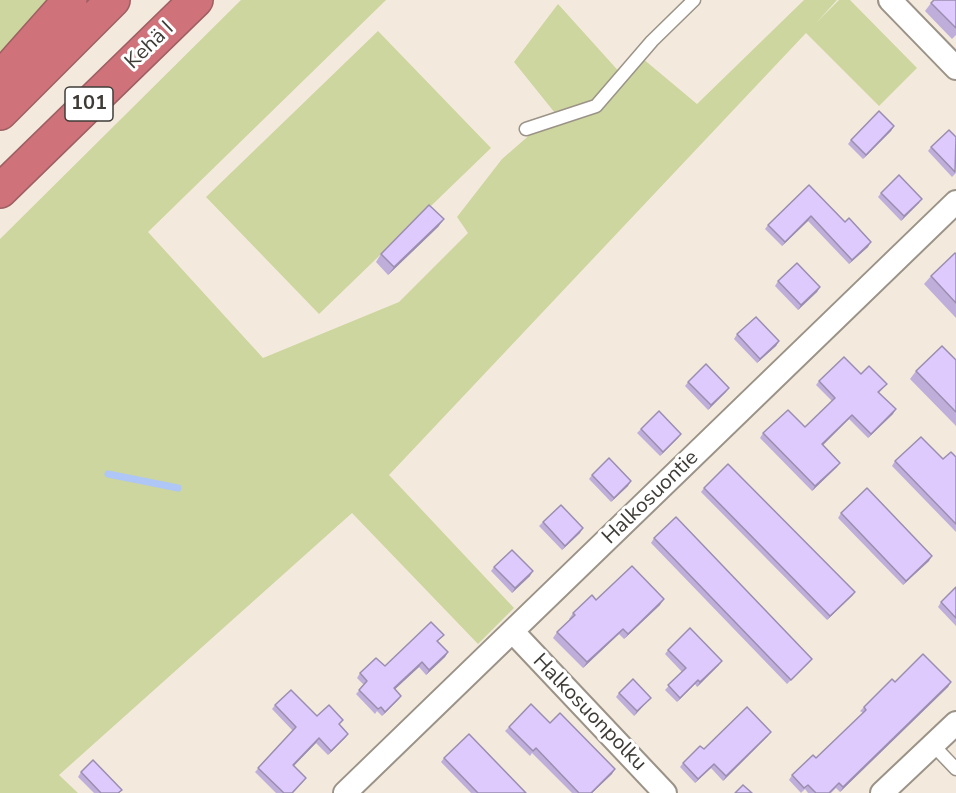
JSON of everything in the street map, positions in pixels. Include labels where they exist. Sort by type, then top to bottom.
[{"type":"highway","points":[[0,79],[70,0]]},
{"type":"highway","name":"101","points":[[0,113],[113,0]]},
{"type":"highway","name":"Kehä I","points":[[0,191],[192,6]]},
{"type":"street","points":[[890,0],[956,68]]},
{"type":"street","name":"Halkosuontie","points":[[345,793],[956,202]]},
{"type":"street","name":"Halkosuonpolku","points":[[513,632],[665,793]]},
{"type":"street","points":[[882,793],[956,723]]},
{"type":"lane","points":[[526,129],[596,106],[652,40],[694,0]]},
{"type":"lane","points":[[933,745],[956,769]]},
{"type":"green space","points":[[0,0],[56,0],[0,62]]},
{"type":"green space","points":[[241,0],[386,0],[148,232],[263,358],[399,302],[468,233],[457,217],[502,159],[555,113],[514,62],[558,4],[623,76],[642,58],[697,104],[804,0],[837,0],[816,23],[839,0],[850,0],[917,68],[879,106],[806,33],[389,475],[514,608],[478,644],[352,513],[59,775],[78,793],[0,793],[0,239]]},
{"type":"green space","points":[[378,31],[491,148],[319,314],[206,197]]},
{"type":"building","points":[[934,0],[956,0],[956,28],[931,3]]},
{"type":"building","points":[[879,111],[894,126],[866,155],[851,140]]},
{"type":"building","points":[[949,130],[956,137],[955,172],[931,147]]},
{"type":"building","points":[[899,175],[922,199],[904,216],[881,193]]},
{"type":"building","points":[[809,185],[845,222],[849,218],[871,242],[852,260],[811,216],[785,242],[768,225]]},
{"type":"building","points":[[429,205],[444,219],[394,267],[381,254]]},
{"type":"building","points":[[956,254],[956,303],[931,276]]},
{"type":"building","points":[[797,263],[820,287],[801,305],[778,281]]},
{"type":"building","points":[[756,317],[779,341],[760,359],[737,334]]},
{"type":"building","points":[[942,346],[956,360],[956,412],[916,371]]},
{"type":"building","points":[[844,357],[861,374],[869,366],[887,384],[878,392],[896,409],[871,434],[852,415],[822,444],[840,463],[815,486],[763,433],[788,410],[805,427],[835,398],[819,381]]},
{"type":"building","points":[[706,364],[729,388],[711,405],[688,382]]},
{"type":"building","points":[[659,411],[681,434],[663,452],[641,429]]},
{"type":"building","points":[[921,437],[943,459],[951,452],[956,457],[956,524],[895,461]]},
{"type":"building","points":[[609,458],[631,481],[614,498],[592,475]]},
{"type":"building","points":[[728,464],[855,592],[830,616],[704,488]]},
{"type":"building","points":[[867,488],[932,556],[906,581],[841,513]]},
{"type":"building","points":[[561,505],[583,528],[565,546],[543,522]]},
{"type":"building","points":[[676,517],[812,659],[791,680],[654,538]]},
{"type":"building","points":[[512,550],[533,571],[515,588],[494,567]]},
{"type":"building","points":[[632,566],[664,599],[628,634],[623,629],[587,662],[557,632],[592,595],[596,600]]},
{"type":"building","points":[[956,587],[956,618],[941,602]]},
{"type":"building","points":[[431,622],[444,635],[437,641],[448,652],[429,670],[422,662],[394,688],[401,696],[385,712],[381,707],[378,709],[359,690],[367,681],[360,673],[376,658],[385,666]]},
{"type":"building","points":[[690,628],[722,661],[680,698],[668,685],[686,668],[668,650]]},
{"type":"building","points":[[923,654],[951,682],[843,787],[839,783],[829,793],[816,793],[808,785],[804,788],[792,775],[813,755],[816,758],[866,710],[864,707],[892,679],[895,682]]},
{"type":"building","points":[[633,679],[651,698],[637,711],[619,693]]},
{"type":"building","points":[[291,690],[317,716],[329,705],[343,720],[339,724],[348,734],[331,751],[319,738],[293,765],[306,778],[292,793],[284,793],[258,768],[296,727],[275,705]]},
{"type":"building","points":[[531,704],[550,723],[560,713],[615,769],[591,793],[579,793],[536,748],[533,751],[509,727]]},
{"type":"building","points":[[747,707],[771,732],[726,776],[714,764],[698,779],[683,763],[700,746],[704,749]]},
{"type":"building","points":[[469,734],[526,793],[478,793],[444,758]]},
{"type":"building","points":[[93,760],[122,790],[118,793],[101,793],[81,772]]},
{"type":"building","points":[[743,785],[752,793],[735,793]]},
{"type":"waterway","points":[[108,474],[178,488]]}]
